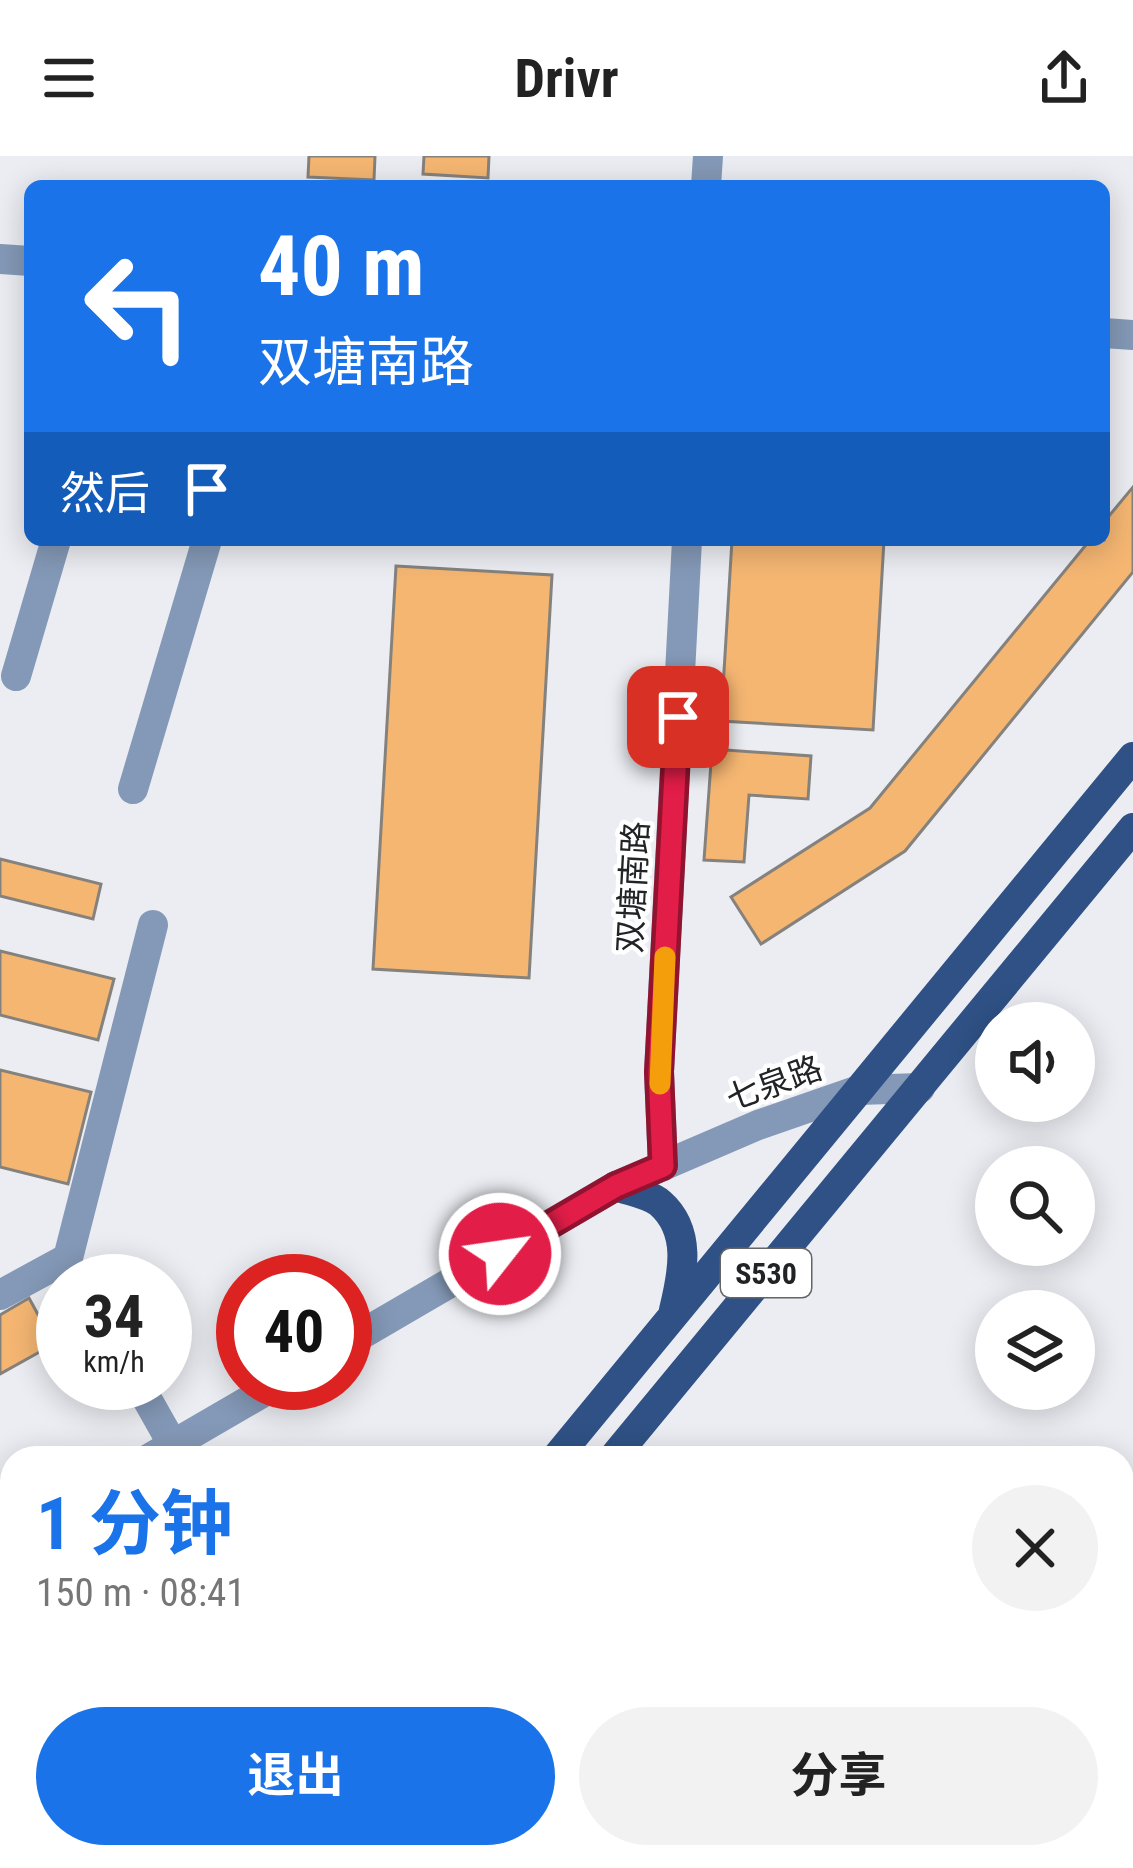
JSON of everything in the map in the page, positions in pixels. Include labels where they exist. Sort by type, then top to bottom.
[{"type":"main road","name":"S530","points":[[566,1446],[1133,757]]},
{"type":"main road","name":"S530","points":[[623,1446],[1133,828]]},
{"type":"main road","points":[[616,1186],[658,1201],[680,1230],[683,1270],[673,1317]]},
{"type":"street","points":[[16,676],[54,546]]},
{"type":"street","points":[[133,789],[206,546]]},
{"type":"street","name":"双塘南路","points":[[663,1166],[659,1072],[687,546]]},
{"type":"street","points":[[78,1254],[153,925]]},
{"type":"street","name":"七泉路","points":[[372,1328],[616,1186],[758,1125],[860,1090],[920,1088]]},
{"type":"street","points":[[0,1295],[36,1283]]},
{"type":"street","points":[[148,1410],[160,1446]]},
{"type":"street","points":[[171,1446],[233,1410]]},
{"type":"building","points":[[309,156],[375,156],[374,180],[308,177]]},
{"type":"building","points":[[424,156],[489,156],[488,178],[423,174]]},
{"type":"building","points":[[1133,487],[1133,572],[905,851],[761,944],[731,897],[870,808],[1085,546],[1110,546],[1110,515]]},
{"type":"building","points":[[732,546],[884,546],[873,730],[721,721]]},
{"type":"building","points":[[396,566],[552,575],[529,978],[373,969]]},
{"type":"building","points":[[712,749],[811,756],[808,799],[749,795],[744,862],[704,860]]},
{"type":"building","points":[[0,859],[101,884],[93,919],[0,896]]},
{"type":"building","points":[[0,951],[114,979],[98,1040],[0,1015]]},
{"type":"building","points":[[0,1070],[91,1092],[68,1184],[0,1167]]},
{"type":"building","points":[[29,1298],[36,1311],[36,1354],[0,1374],[0,1315]]},
{"type":"slow traffic","points":[[660,1084],[665,957]]},
{"type":"route","points":[[500,1254],[616,1186],[663,1166],[659,1072],[678,717]]}]
